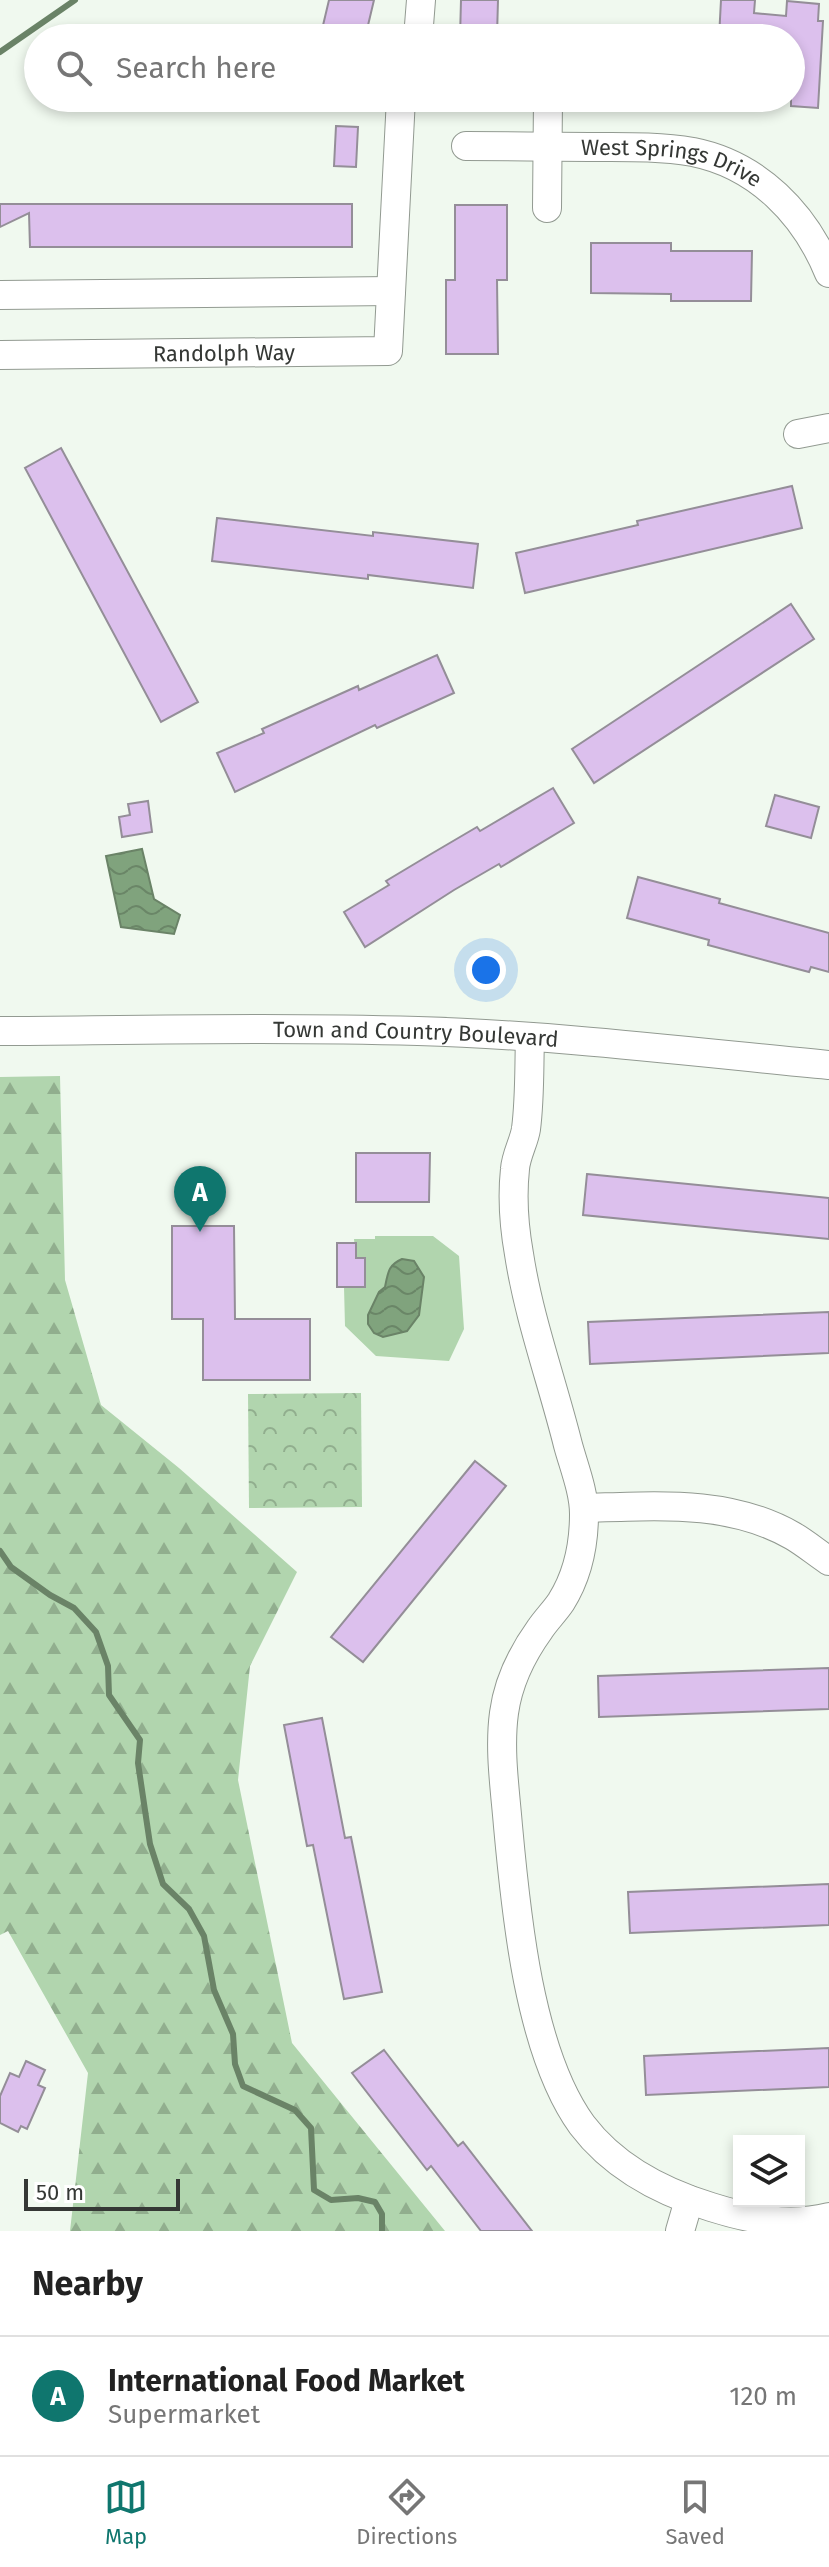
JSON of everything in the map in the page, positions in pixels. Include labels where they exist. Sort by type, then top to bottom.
[{"type":"street","points":[[419,24],[421,0]]},
{"type":"street","name":"Randolph Way","points":[[0,355],[388,351],[400,112]]},
{"type":"street","points":[[547,208],[548,112]]},
{"type":"street","name":"West Springs Drive","points":[[466,146],[656,147],[696,153],[733,166],[768,188],[798,215],[818,247],[829,273]]},
{"type":"street","points":[[0,295],[391,291]]},
{"type":"street","points":[[798,434],[829,428]]},
{"type":"street","name":"Town and Country Boulevard","points":[[0,1031],[283,1029],[530,1037],[829,1065]]},
{"type":"street","points":[[530,1037],[529,1097],[525,1133],[515,1166],[514,1221],[526,1295],[584,1508],[583,1547],[574,1577],[524,1656],[509,1686],[504,1717],[504,1772],[515,1905],[528,1980],[563,2096],[584,2127],[612,2157],[646,2180],[689,2200],[736,2215],[780,2222],[829,2217]]},
{"type":"street","points":[[584,1508],[666,1505],[705,1508],[750,1517],[792,1535],[829,1561]]},
{"type":"street","points":[[680,2231],[689,2200]]},
{"type":"green space","points":[[60,1076],[65,1280],[101,1405],[179,1468],[297,1572],[250,1666],[238,1780],[292,2043],[445,2231],[70,2231],[88,2073],[8,1931],[0,1935],[0,1077]]},
{"type":"green space","points":[[375,1236],[433,1236],[459,1256],[464,1329],[449,1361],[376,1356],[345,1326],[344,1287],[365,1286],[365,1259],[356,1258],[354,1239],[375,1239]]},
{"type":"green space","points":[[361,1393],[362,1507],[249,1508],[248,1394]]},
{"type":"water","points":[[142,849],[154,899],[180,915],[174,934],[121,927],[106,856]]},
{"type":"water","points":[[402,1259],[414,1261],[424,1277],[419,1315],[407,1331],[383,1337],[374,1333],[368,1324],[368,1315],[379,1292],[385,1287],[391,1267]]},
{"type":"building","points":[[329,0],[374,0],[368,24],[323,24]]},
{"type":"building","points":[[461,0],[498,0],[497,24],[460,24]]},
{"type":"building","points":[[721,0],[755,0],[754,13],[786,16],[787,1],[819,4],[818,21],[823,21],[818,108],[805,107],[805,24],[720,24]]},
{"type":"building","points":[[336,126],[358,127],[356,167],[334,166]]},
{"type":"building","points":[[0,204],[352,204],[352,247],[30,247],[29,213],[0,227]]},
{"type":"building","points":[[455,205],[507,205],[507,280],[497,280],[498,354],[446,354],[446,280],[455,280]]},
{"type":"building","points":[[591,243],[671,243],[671,251],[752,251],[751,301],[671,301],[671,294],[591,293]]},
{"type":"building","points":[[61,448],[198,702],[161,722],[25,468]]},
{"type":"building","points":[[792,486],[802,528],[525,593],[516,553],[638,525],[637,521]]},
{"type":"building","points":[[217,518],[373,536],[373,532],[478,544],[473,588],[212,561]]},
{"type":"building","points":[[791,604],[814,639],[594,783],[572,749]]},
{"type":"building","points":[[437,655],[454,693],[377,728],[375,725],[235,792],[217,753],[358,686],[359,690]]},
{"type":"building","points":[[553,788],[574,823],[501,867],[499,864],[454,890],[365,947],[344,912],[389,885],[386,881],[431,854],[477,827],[480,831]]},
{"type":"building","points":[[775,795],[819,807],[811,838],[766,826]]},
{"type":"building","points":[[148,801],[152,832],[122,837],[119,817],[130,815],[128,804]]},
{"type":"building","points":[[638,877],[829,933],[829,972],[811,967],[809,972],[708,945],[709,940],[627,918]]},
{"type":"building","points":[[356,1153],[430,1153],[429,1202],[356,1202]]},
{"type":"building","points":[[587,1174],[829,1198],[829,1239],[583,1215]]},
{"type":"building","points":[[172,1226],[234,1226],[235,1319],[310,1319],[310,1380],[203,1380],[203,1319],[172,1319]]},
{"type":"building","points":[[337,1243],[356,1243],[356,1258],[365,1258],[365,1287],[337,1287]]},
{"type":"building","points":[[829,1312],[829,1353],[590,1364],[588,1322]]},
{"type":"building","points":[[475,1461],[506,1486],[363,1662],[331,1637]]},
{"type":"building","points":[[829,1668],[829,1709],[599,1717],[598,1676]]},
{"type":"building","points":[[322,1718],[345,1838],[351,1837],[382,1992],[344,1999],[313,1845],[307,1846],[284,1725]]},
{"type":"building","points":[[829,1884],[829,1925],[630,1933],[628,1892]]},
{"type":"building","points":[[829,2048],[829,2087],[646,2095],[644,2056]]},
{"type":"building","points":[[384,2050],[458,2146],[463,2142],[532,2231],[481,2231],[431,2166],[427,2170],[352,2073]]},
{"type":"building","points":[[26,2061],[45,2070],[38,2085],[45,2088],[27,2129],[21,2126],[18,2132],[0,2123],[0,2096],[10,2073],[19,2077]]},
{"type":"waterway","points":[[40,24],[75,0]]},
{"type":"waterway","points":[[0,52],[24,35]]},
{"type":"waterway","points":[[0,1551],[11,1567],[74,1608],[96,1632],[108,1666],[109,1695],[140,1740],[138,1763],[150,1844],[163,1884],[189,1909],[204,1936],[214,1990],[233,2034],[235,2064],[243,2086],[295,2110],[311,2128],[314,2190],[331,2200],[358,2198],[375,2202],[382,2214],[382,2231]]},
{"type":"place","name":"International Food Market","points":[[200,1232]]}]
